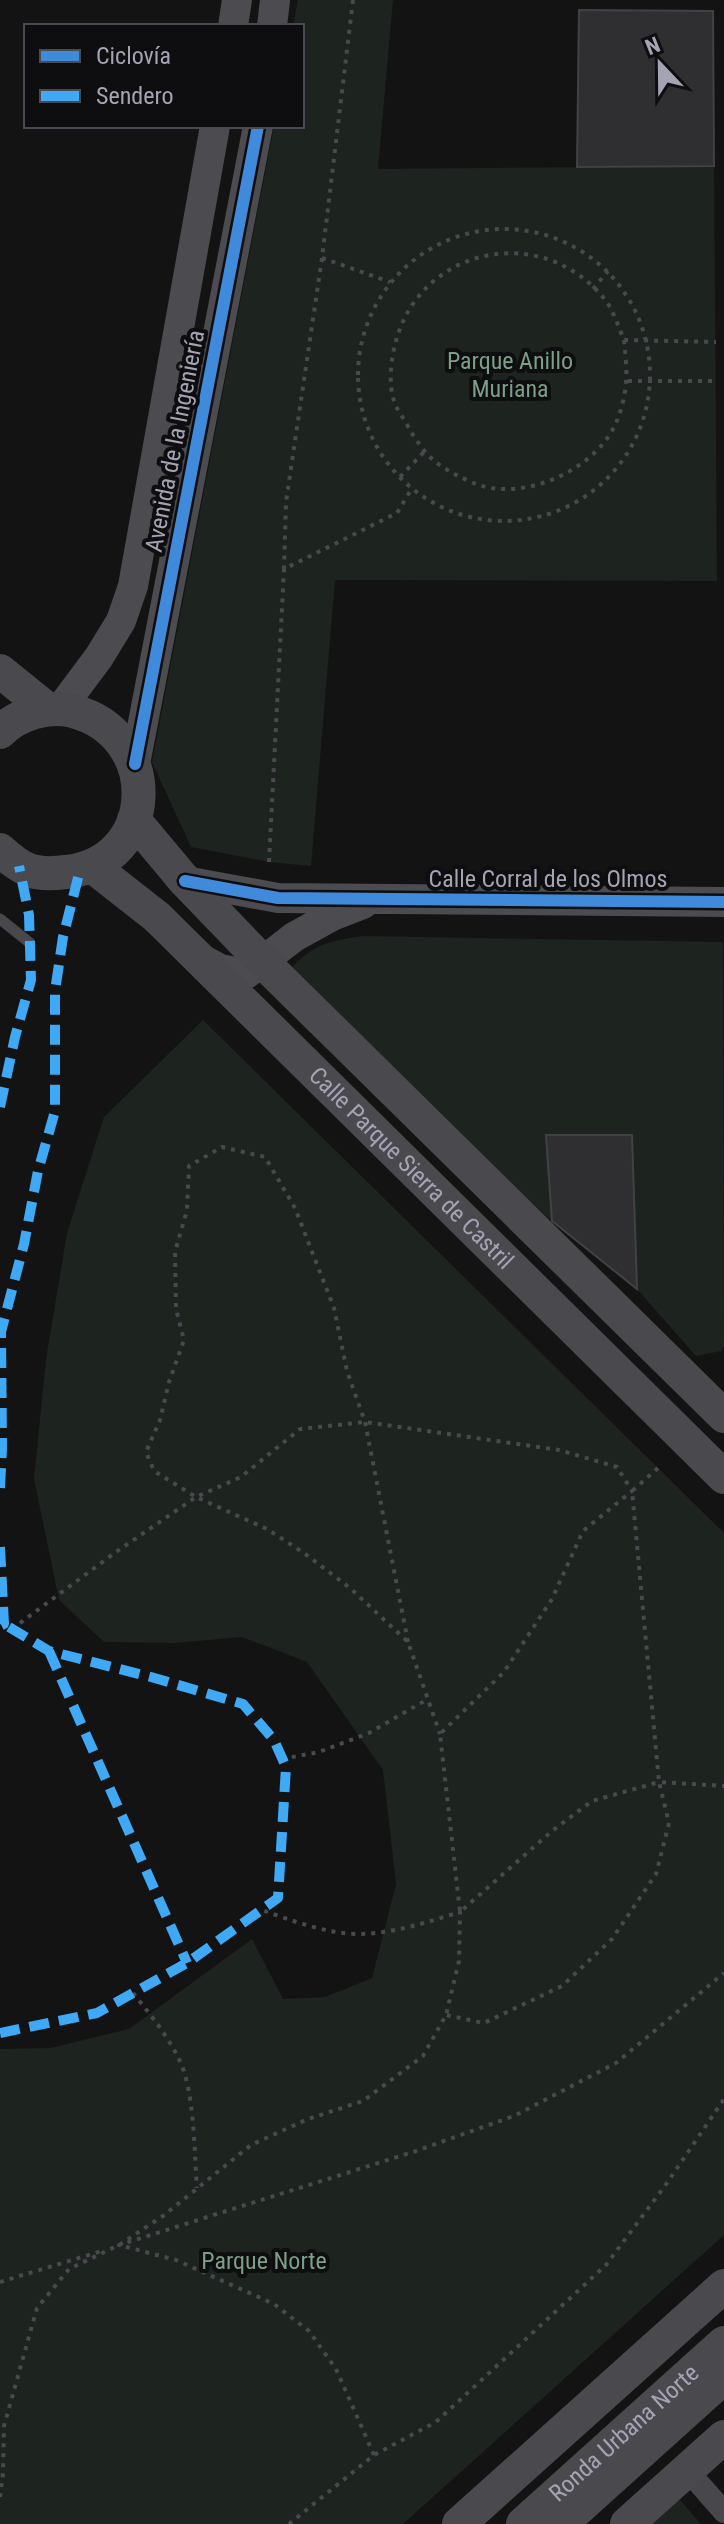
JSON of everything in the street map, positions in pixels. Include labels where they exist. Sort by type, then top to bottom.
[{"type":"main road","points":[[0,671],[54,709],[92,717],[118,736],[135,764],[139,792],[134,820],[118,847],[92,866],[46,874],[19,866],[0,850]]},
{"type":"main road","points":[[0,732],[11,721],[54,709]]},
{"type":"main road","name":"Calle Parque Sierra de Castril","points":[[134,820],[185,881],[263,962],[724,1416]]},
{"type":"main road","name":"Calle Parque Sierra de Castril","points":[[92,866],[157,917],[724,1477]]},
{"type":"main road","points":[[459,2524],[724,2286]]},
{"type":"main road","name":"Ronda Urbana Norte","points":[[523,2524],[724,2343]]},
{"type":"main road","name":"Ronda Urbana Norte","points":[[561,2524],[724,2377]]},
{"type":"main road","points":[[627,2524],[711,2458]]},
{"type":"street","points":[[233,24],[237,0]]},
{"type":"street","points":[[272,24],[275,0]]},
{"type":"street","name":"Avenida de la Ingeniería","points":[[54,709],[99,657],[121,621],[133,586],[215,128]]},
{"type":"street","name":"Avenida de la Ingeniería","points":[[135,764],[258,128]]},
{"type":"street","name":"Calle Corral de los Olmos","points":[[185,881],[278,898],[724,902]]},
{"type":"street","points":[[196,956],[220,969],[246,974],[294,937],[332,916],[372,900]]},
{"type":"street","points":[[711,2458],[724,2512]]},
{"type":"lane","points":[[0,919],[30,943]]},
{"type":"path","points":[[269,862],[286,502],[322,258],[353,0]]},
{"type":"path","points":[[520,229],[567,242],[608,271],[635,308],[650,354],[650,381],[649,402],[632,448],[601,485],[560,511],[513,522],[464,517],[420,497],[385,463],[363,420],[357,372],[366,324],[390,282],[426,250],[471,232],[520,229]]},
{"type":"path","points":[[499,252],[541,256],[578,273],[607,302],[624,340],[628,381],[617,421],[593,455],[559,479],[519,489],[478,485],[441,468],[419,446],[394,401],[390,360],[401,320],[425,286],[459,263],[499,252]]},
{"type":"path","points":[[322,258],[390,282]]},
{"type":"path","points":[[593,289],[608,271]]},
{"type":"path","points":[[624,340],[716,342]]},
{"type":"path","points":[[628,381],[716,381]]},
{"type":"path","points":[[400,477],[424,452]]},
{"type":"path","points":[[284,569],[397,513],[412,488]]},
{"type":"path","points":[[0,2497],[4,2426],[37,2308],[69,2269],[119,2245],[163,2216],[251,2145],[308,2119],[363,2101],[423,2056],[446,2015],[459,1961],[460,1912],[440,1734],[408,1642],[365,1422],[347,1371],[334,1308],[295,1208],[265,1157],[222,1147],[189,1166],[187,1210],[175,1252],[176,1309],[184,1340],[160,1420],[146,1452],[154,1471],[196,1497],[267,1529],[304,1553],[350,1588],[408,1642]]},
{"type":"path","points":[[12,1629],[196,1497],[241,1477],[300,1429],[365,1422],[559,1450],[617,1467],[632,1491],[659,1782],[669,1823],[656,1874],[612,1939],[562,1986],[484,2023],[446,2015]]},
{"type":"path","points":[[440,1734],[504,1672],[552,1599],[583,1531],[658,1468]]},
{"type":"path","points":[[282,1759],[319,1752],[369,1733],[428,1699]]},
{"type":"path","points":[[262,1910],[305,1924],[356,1935],[400,1930],[460,1912],[552,1831],[592,1801],[659,1782],[724,1786]]},
{"type":"path","points":[[0,2282],[413,2152],[514,2116],[616,2063],[724,1973]]},
{"type":"path","points":[[133,1993],[181,2062],[190,2102],[197,2188]]},
{"type":"path","points":[[289,2524],[374,2455],[436,2422],[606,2265],[724,2099]]},
{"type":"path","points":[[119,2245],[176,2260],[274,2304],[309,2331],[336,2369],[374,2455]]},
{"type":"green space","name":"Parque Anillo Muriana","points":[[298,0],[393,0],[378,169],[714,166],[717,581],[335,580],[311,866],[269,862],[191,847],[152,762],[274,128],[304,128],[304,24],[293,24]]},
{"type":"green space","points":[[363,936],[723,942],[724,1346],[721,1351],[696,1356],[637,1289],[552,1221],[281,980],[299,960],[316,948]]},
{"type":"green space","name":"Parque Norte","points":[[203,1020],[724,1533],[724,2235],[403,2524],[0,2524],[0,2049],[50,2048],[129,2029],[252,1939],[283,1999],[325,1997],[372,1978],[396,1884],[383,1770],[307,1662],[242,1637],[174,1643],[104,1642],[59,1600],[34,1479],[46,1359],[67,1233],[104,1117]]},
{"type":"green space","points":[[674,2493],[701,2524],[639,2524]]},
{"type":"building","points":[[579,10],[713,11],[714,166],[577,167]]},
{"type":"building","points":[[546,1135],[632,1135],[637,1289],[552,1221]]},
{"type":"marked path","points":[[0,1107],[31,980],[29,915],[19,866]]},
{"type":"marked path","points":[[0,1488],[1,1332],[55,1111],[55,991],[63,937],[80,870]]},
{"type":"marked path","points":[[0,1547],[4,1624],[0,1626]]},
{"type":"marked path","points":[[0,2033],[97,2013],[187,1963],[278,1898],[286,1767],[274,1740],[243,1704],[49,1651],[4,1624]]},
{"type":"marked path","points":[[49,1651],[187,1963]]},
{"type":"cycle path","points":[[135,764],[258,128]]},
{"type":"cycle path","points":[[185,881],[278,898],[724,902]]}]
